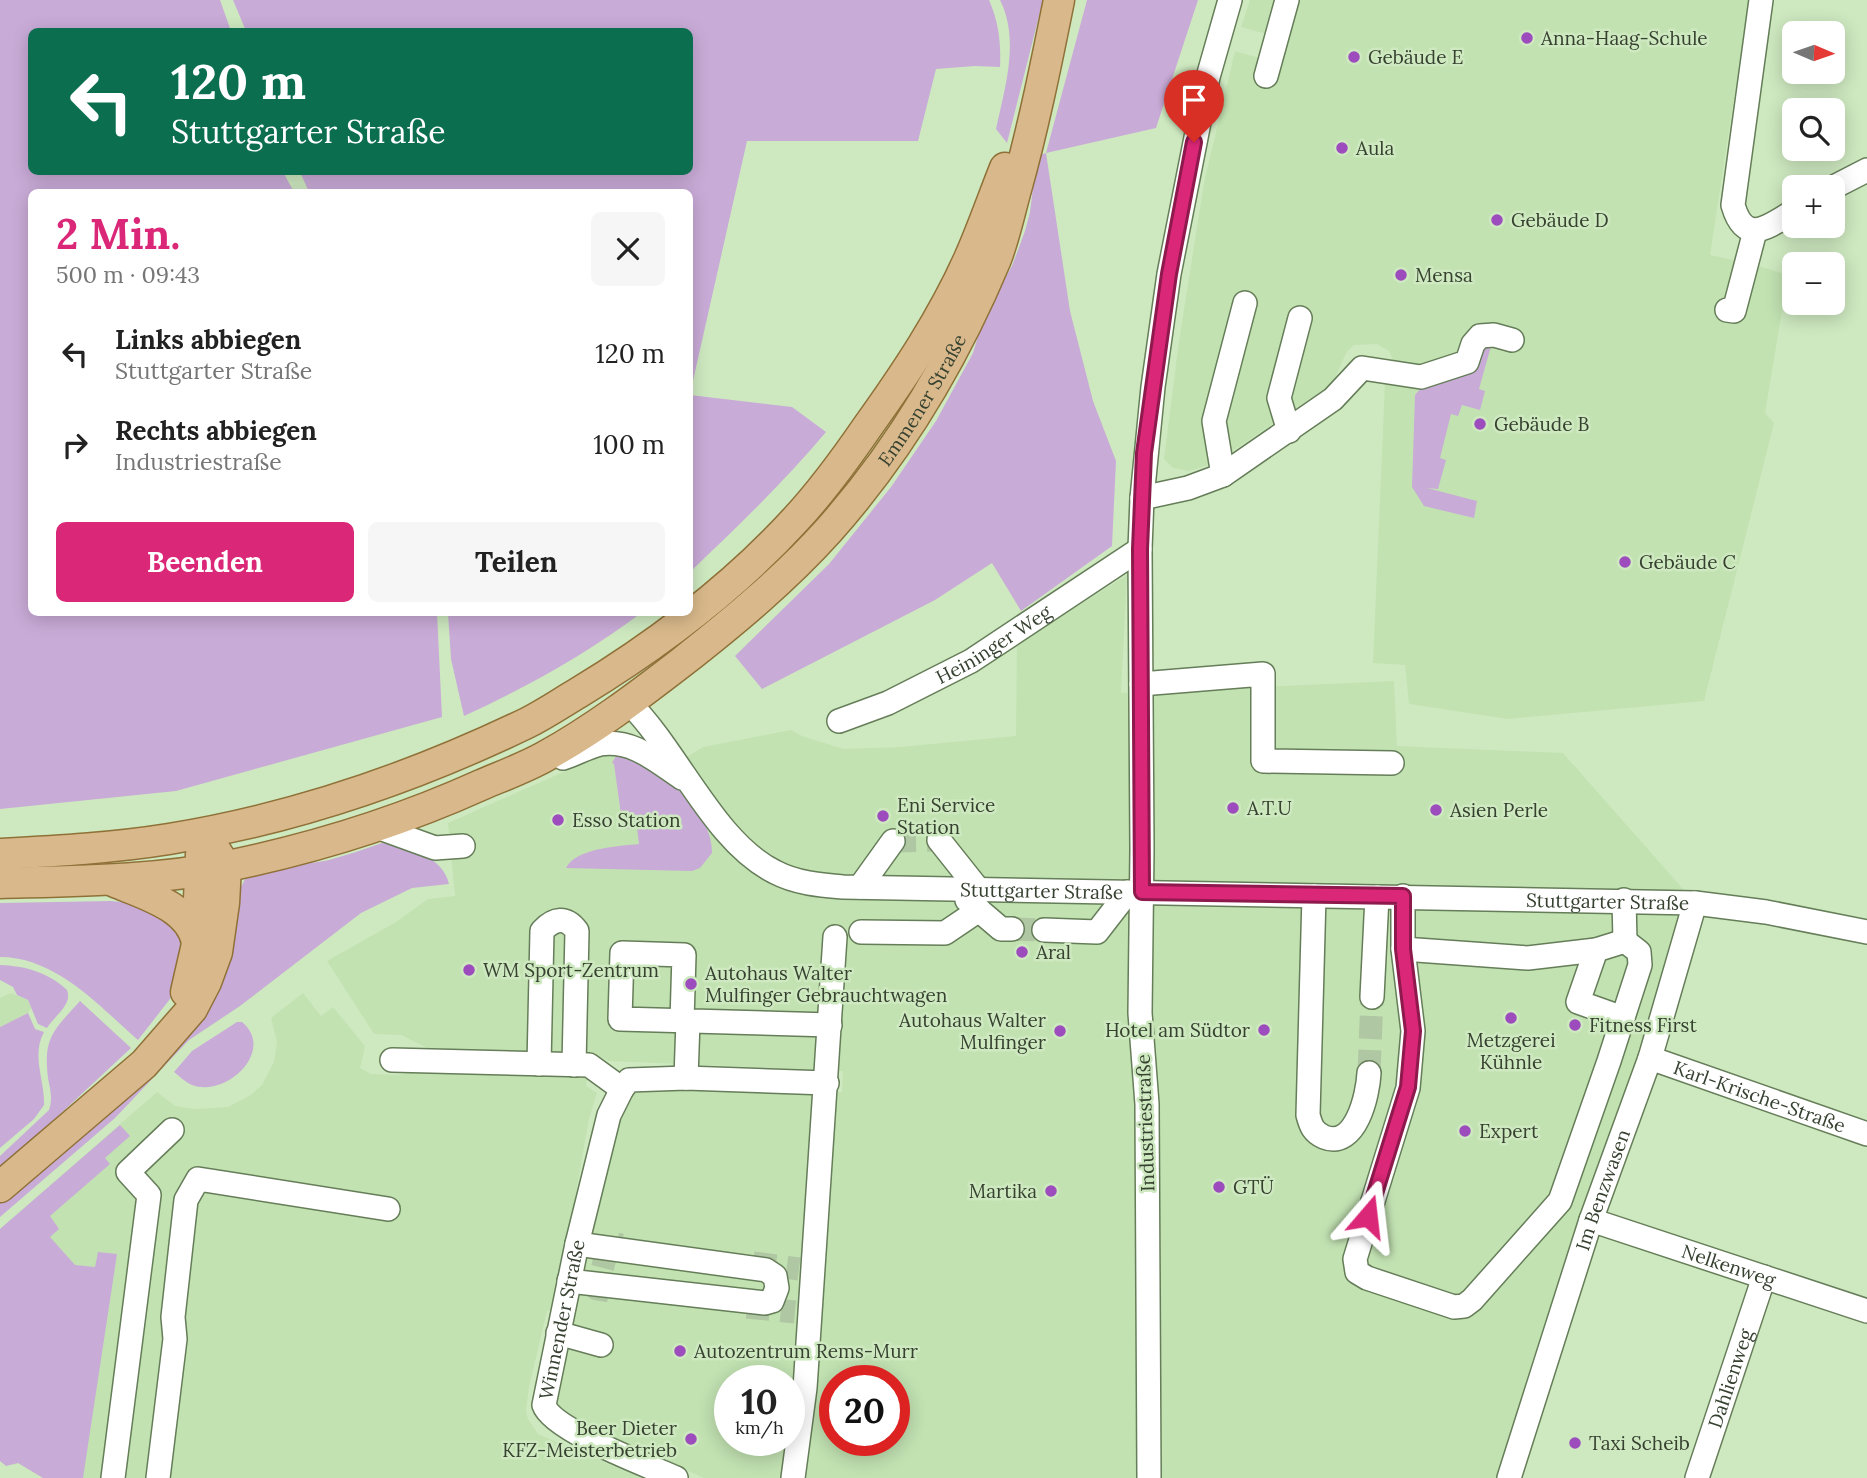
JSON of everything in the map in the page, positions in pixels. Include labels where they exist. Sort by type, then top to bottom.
[{"type":"main road","name":"Emmener Straße","points":[[693,613],[758,558],[834,474],[905,374],[942,313],[974,246],[1009,157],[1054,0]]},
{"type":"main road","name":"Emmener Straße","points":[[0,883],[111,880],[212,869],[331,841],[377,827],[423,811],[543,758],[629,703],[713,637],[792,568],[869,482],[921,408],[959,340],[998,255],[1031,136],[1059,0]]},
{"type":"main road","name":"Emmener Straße","points":[[0,853],[124,845],[204,832],[296,810],[400,777],[529,722],[605,676],[689,616]]},
{"type":"main road","points":[[605,676],[629,703]]},
{"type":"main road","points":[[0,1187],[144,1064],[192,1009],[218,952],[224,903],[212,869],[204,832]]},
{"type":"main road","points":[[169,1036],[188,985],[212,869]]},
{"type":"main road","points":[[111,880],[159,901],[178,913],[193,928],[197,944]]},
{"type":"street","name":"Industriestraße","points":[[1149,1478],[1147,1104],[1152,1065],[1140,1013],[1135,892],[1141,684],[1142,498],[1149,413],[1169,274],[1208,77],[1230,0]]},
{"type":"street","points":[[1266,76],[1287,0]]},
{"type":"street","points":[[1760,0],[1733,205],[1744,226],[1755,231],[1761,231],[1782,219]]},
{"type":"street","points":[[1845,181],[1867,170]]},
{"type":"street","points":[[1727,310],[1734,312],[1755,231]]},
{"type":"street","points":[[1223,475],[1214,421],[1245,303]]},
{"type":"street","points":[[1289,431],[1279,398],[1300,318]]},
{"type":"street","points":[[1142,498],[1188,488],[1223,475],[1333,399],[1362,368],[1421,377],[1467,362],[1473,344],[1480,336],[1494,335],[1512,340]]},
{"type":"street","name":"Heininger Weg","points":[[839,721],[888,703],[971,662],[1140,549]]},
{"type":"street","points":[[1141,684],[1264,674],[1263,761],[1392,763]]},
{"type":"street","points":[[629,703],[632,733],[644,752]]},
{"type":"street","name":"Stuttgarter Straße","points":[[629,703],[654,731],[690,783],[745,853],[773,872],[813,884],[954,888],[979,900],[1135,892],[1695,903],[1766,912],[1867,932]]},
{"type":"street","points":[[543,758],[565,758],[602,744],[622,744],[644,752],[690,783]]},
{"type":"street","points":[[377,827],[436,848],[463,846]]},
{"type":"street","points":[[860,887],[893,841]]},
{"type":"street","points":[[939,841],[1001,929],[1012,929]]},
{"type":"street","points":[[1044,930],[1097,932],[1135,892]]},
{"type":"street","points":[[1314,896],[1308,1115],[1311,1127],[1320,1135],[1331,1139],[1344,1136],[1361,1113],[1369,1073]]},
{"type":"street","points":[[1403,896],[1403,949],[1413,1031],[1408,1087],[1355,1259],[1357,1272],[1367,1278],[1454,1307],[1464,1306],[1472,1300],[1560,1201],[1640,965],[1639,952],[1625,941],[1623,900]]},
{"type":"street","points":[[1372,997],[1377,897]]},
{"type":"street","points":[[861,932],[945,933],[979,900]]},
{"type":"street","name":"Im Benzwasen","points":[[1509,1478],[1591,1220],[1650,1058],[1695,903]]},
{"type":"street","points":[[539,1064],[542,931],[555,921],[563,920],[570,922],[577,931],[574,1065]]},
{"type":"street","points":[[793,1478],[805,1388],[803,1313],[827,1083],[835,937]]},
{"type":"street","points":[[1403,949],[1528,958],[1596,950],[1625,941]]},
{"type":"street","points":[[1596,950],[1578,1002],[1623,1018]]},
{"type":"street","points":[[686,1078],[685,1021],[830,1025]]},
{"type":"street","name":"Karl-Krische-Straße","points":[[1650,1058],[1867,1134]]},
{"type":"street","points":[[392,1060],[589,1065],[622,1088],[629,1080],[686,1078],[827,1083]]},
{"type":"street","name":"Winnender Straße","points":[[622,1088],[609,1115],[577,1244],[544,1397],[546,1413],[575,1433],[676,1478]]},
{"type":"street","points":[[113,1478],[149,1195],[128,1172],[172,1130]]},
{"type":"street","points":[[158,1478],[175,1339],[173,1317],[186,1200],[198,1179],[388,1209]]},
{"type":"street","name":"Nelkenweg","points":[[1591,1220],[1867,1311]]},
{"type":"street","points":[[569,1281],[765,1303],[772,1301],[777,1288],[775,1276],[766,1270],[577,1244]]},
{"type":"street","name":"Dahlienweg","points":[[1697,1478],[1764,1278]]},
{"type":"street","points":[[148,1478],[166,1338],[173,1317]]},
{"type":"street","points":[[558,1333],[601,1345]]},
{"type":"shaded area","points":[[0,0],[220,0],[230,28],[28,28],[28,175],[285,175],[292,189],[28,189],[28,616],[437,616],[442,717],[176,791],[0,809]]},
{"type":"shaded area","points":[[233,0],[989,0],[999,33],[1000,67],[936,69],[918,141],[747,141],[693,381],[693,189],[308,189],[301,175],[693,175],[693,28],[245,28]]},
{"type":"shaded area","points":[[1000,0],[1043,0],[1007,143],[996,129],[1010,47],[1006,15]]},
{"type":"shaded area","points":[[1087,0],[1198,0],[1156,128],[1046,153]]},
{"type":"shaded area","points":[[1250,0],[1749,0],[1710,255],[1782,273],[1782,311],[1765,413],[1774,423],[1704,701],[1508,719],[1409,704],[1405,665],[1373,663],[1385,382],[1396,367],[1389,351],[1377,344],[1354,345],[1346,353],[1333,383],[1213,464],[1189,471],[1173,468],[1164,459],[1204,183],[1235,51],[1263,59],[1270,35],[1241,27]]},
{"type":"shaded area","points":[[1046,153],[1070,311],[1093,401],[1116,461],[1112,546],[1021,611],[992,563],[935,600],[762,689],[735,656],[829,564],[891,487],[936,421],[973,353],[985,313],[1012,266],[1030,212],[1037,156]]},
{"type":"shaded area","points":[[1478,343],[1491,346],[1479,389],[1485,391],[1480,410],[1462,405],[1458,416],[1451,414],[1440,458],[1446,460],[1438,489],[1427,488],[1477,501],[1474,518],[1424,506],[1412,487],[1415,395],[1428,380]]},
{"type":"shaded area","points":[[693,395],[792,407],[826,432],[743,521],[693,569]]},
{"type":"shaded area","points":[[1127,575],[1121,693],[1394,681],[1397,746],[1563,753],[1691,898],[1502,1478],[704,1478],[579,1423],[562,1411],[556,1398],[573,1307],[547,1311],[529,1387],[526,1411],[528,1419],[538,1434],[641,1478],[43,1478],[18,1463],[14,1465],[0,1452],[0,1229],[157,1092],[175,1106],[195,1109],[228,1107],[251,1095],[262,1085],[274,1062],[277,1042],[271,1018],[303,993],[321,1016],[333,1007],[365,1046],[360,1068],[371,1074],[398,1075],[431,1068],[587,1078],[586,1086],[597,1093],[589,1119],[569,1231],[621,1101],[635,1089],[655,1086],[842,1092],[843,1071],[609,1061],[600,1057],[437,1053],[401,1035],[374,1034],[327,961],[396,922],[428,899],[455,896],[448,823],[604,754],[629,757],[662,772],[703,747],[791,730],[843,749],[900,747],[1016,736],[1017,645]],"holes":[[[614,763],[692,871],[639,844],[638,827],[623,829]]]},
{"type":"shaded area","points":[[448,616],[637,616],[555,669],[464,716],[451,659]]},
{"type":"shaded area","points":[[616,756],[632,760],[664,778],[693,805],[710,837],[712,853],[700,868],[692,871],[566,868],[571,861],[588,852],[639,844],[637,828],[623,829],[612,763]]},
{"type":"shaded area","points":[[382,843],[403,846],[423,854],[440,866],[449,884],[412,888],[361,913],[240,1006],[189,1040],[115,1118],[0,1217],[0,1200],[147,1080],[245,879],[275,866],[329,860]]},
{"type":"shaded area","points":[[111,901],[141,904],[169,915],[184,944],[180,978],[170,999],[138,1040],[92,999],[58,974],[20,959],[0,957],[0,903]]},
{"type":"shaded area","points":[[0,965],[36,971],[67,990],[65,1005],[47,1028],[38,1024],[28,1000],[17,995],[13,987],[0,980]]},
{"type":"shaded area","points":[[11,993],[28,1000],[31,1008],[28,1013],[0,1027],[0,998]]},
{"type":"shaded area","points":[[80,1001],[131,1048],[0,1170],[0,1156],[49,1110],[49,1043],[57,1027]]},
{"type":"shaded area","points":[[28,1013],[35,1029],[44,1032],[40,1041],[39,1059],[44,1105],[34,1119],[0,1148],[0,1027]]},
{"type":"shaded area","points":[[237,1022],[242,1022],[251,1033],[253,1045],[250,1058],[243,1069],[232,1078],[219,1085],[206,1087],[192,1085],[174,1072],[192,1051]]},
{"type":"shaded area","points":[[120,1125],[130,1136],[105,1158],[110,1164],[50,1216],[59,1229],[50,1237],[75,1265],[95,1267],[98,1252],[117,1254],[83,1478],[43,1478],[18,1463],[6,1466],[0,1461],[0,1229]]},
{"type":"tunnel","points":[[893,841],[939,840]]},
{"type":"tunnel","points":[[1012,929],[1044,930]]},
{"type":"tunnel","points":[[1369,1073],[1372,997]]},
{"type":"tunnel","points":[[609,1291],[597,1289],[609,1243],[622,1245]]},
{"type":"tunnel","points":[[753,1263],[799,1269]]},
{"type":"tunnel","points":[[747,1307],[795,1312]]},
{"type":"place","name":"Anna-Haag-Schule","points":[[1527,38]]},
{"type":"place","name":"Gebäude E","points":[[1354,57]]},
{"type":"place","name":"Aula","points":[[1342,148]]},
{"type":"place","name":"Gebäude D","points":[[1497,220]]},
{"type":"place","name":"Mensa","points":[[1401,275]]},
{"type":"place","name":"Gebäude B","points":[[1480,424]]},
{"type":"place","name":"Gebäude C","points":[[1625,562]]},
{"type":"place","name":"A.T.U","points":[[1233,808]]},
{"type":"place","name":"Asien Perle","points":[[1436,810]]},
{"type":"place","name":"Eni Service Station","points":[[883,816]]},
{"type":"place","name":"Esso Station","points":[[558,820]]},
{"type":"place","name":"Aral","points":[[1022,952]]},
{"type":"place","name":"WM Sport-Zentrum","points":[[469,970]]},
{"type":"place","name":"Autohaus Walter Mulfinger Gebrauchtwagen","points":[[691,984]]},
{"type":"place","name":"Metzgerei Kühnle","points":[[1511,1018]]},
{"type":"place","name":"Fitness First","points":[[1575,1025]]},
{"type":"place","name":"Hotel am Südtor","points":[[1264,1030]]},
{"type":"place","name":"Autohaus Walter Mulfinger","points":[[1060,1031]]},
{"type":"place","name":"Expert","points":[[1465,1131]]},
{"type":"place","name":"GTÜ","points":[[1219,1187]]},
{"type":"place","name":"Martika","points":[[1051,1191]]},
{"type":"place","name":"Autozentrum Rems-Murr","points":[[680,1351]]},
{"type":"place","name":"Beer Dieter KFZ-Meisterbetrieb","points":[[691,1439]]},
{"type":"place","name":"Taxi Scheib","points":[[1575,1443]]},
{"type":"route","points":[[1194,142],[1169,274],[1144,453],[1140,549],[1142,892],[1403,896],[1403,949],[1413,1031],[1408,1087],[1368,1216]]}]
